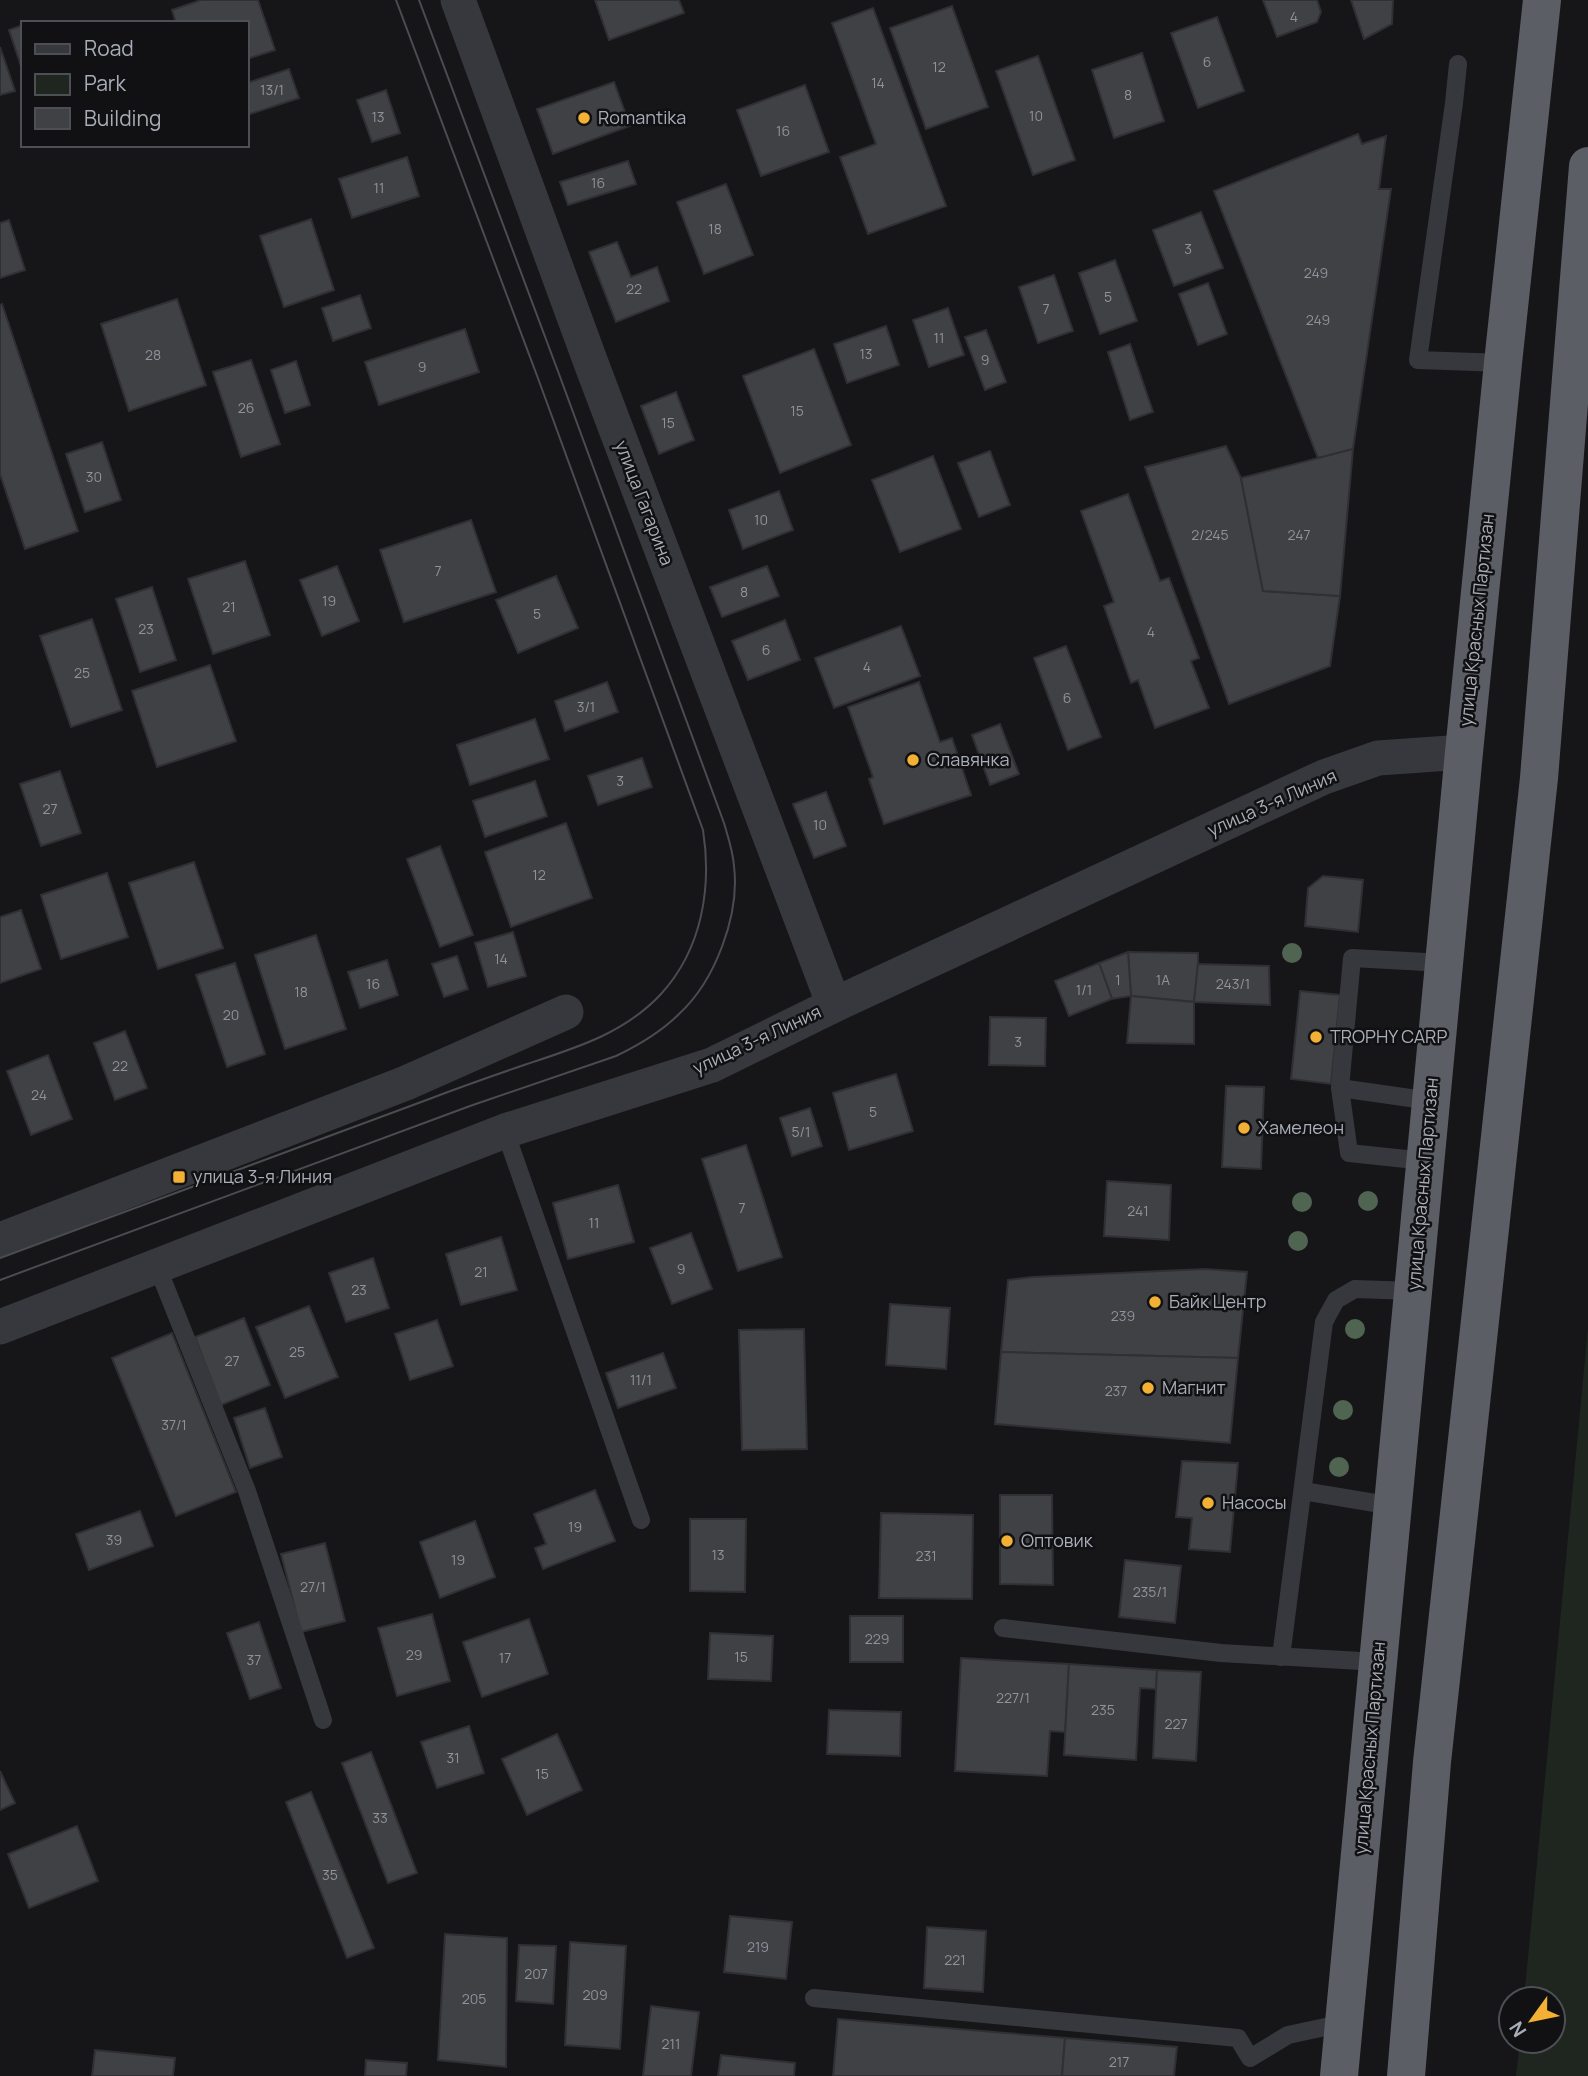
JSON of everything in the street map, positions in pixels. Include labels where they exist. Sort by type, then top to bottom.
[{"type":"highway","name":"улица Красных Партизан","points":[[1339,2076],[1464,752],[1542,0]]},
{"type":"highway","points":[[1406,2076],[1432,1762],[1539,778],[1588,166]]},
{"type":"street","name":"улица Гагарина","points":[[458,0],[591,363],[834,1005]]},
{"type":"street","name":"улица 3-я Линия","points":[[0,1327],[505,1131],[712,1065],[834,1005],[1324,778],[1378,758],[1464,752]]},
{"type":"street","points":[[0,1240],[406,1083],[566,1012]]},
{"type":"lane","points":[[1458,64],[1418,360],[1503,363]]},
{"type":"lane","points":[[1425,1161],[1349,1153],[1340,1088],[1352,958],[1444,962]]},
{"type":"lane","points":[[1340,1088],[1431,1101]]},
{"type":"lane","points":[[505,1131],[641,1520]]},
{"type":"lane","points":[[157,1266],[247,1491],[323,1720]]},
{"type":"lane","points":[[1281,1657],[1324,1322],[1336,1300],[1356,1289],[1413,1291]]},
{"type":"lane","points":[[1303,1491],[1393,1506]]},
{"type":"lane","points":[[1003,1628],[1208,1651],[1378,1662]]},
{"type":"lane","points":[[814,1998],[1238,2038],[1250,2057],[1288,2035],[1344,2023]]},
{"type":"green space","points":[[1588,1328],[1588,2076],[1516,2076],[1518,2055],[1567,2055],[1567,1985],[1525,1985]]},
{"type":"building","points":[[201,0],[258,0],[275,50],[248,59],[248,21],[175,21],[172,10]]},
{"type":"building","points":[[595,0],[679,0],[684,13],[609,40]]},
{"type":"building","points":[[1263,0],[1317,0],[1321,12],[1317,22],[1277,37]]},
{"type":"building","points":[[1351,0],[1393,0],[1392,24],[1364,39]]},
{"type":"building","points":[[952,6],[988,107],[926,129],[890,28]]},
{"type":"building","points":[[873,8],[946,206],[868,234],[840,157],[876,144],[832,23]]},
{"type":"building","points":[[1217,17],[1244,91],[1198,108],[1171,33]]},
{"type":"building","points":[[21,26],[21,66],[9,30]]},
{"type":"building","points":[[0,47],[15,91],[0,95]]},
{"type":"building","points":[[1142,53],[1164,121],[1114,138],[1092,70]]},
{"type":"building","points":[[1038,56],[1075,160],[1033,175],[996,71]]},
{"type":"building","points":[[289,69],[299,98],[248,115],[248,83]]},
{"type":"building","name":"Romantika","points":[[614,82],[630,126],[553,154],[537,109]]},
{"type":"building","points":[[805,85],[829,152],[761,176],[737,110]]},
{"type":"building","points":[[386,90],[400,133],[372,142],[357,100]]},
{"type":"building","points":[[1358,134],[1362,144],[1386,136],[1379,189],[1391,189],[1353,449],[1318,458],[1214,191]]},
{"type":"building","points":[[407,157],[419,196],[352,218],[339,179]]},
{"type":"building","points":[[628,161],[636,184],[568,205],[560,182]]},
{"type":"building","points":[[726,184],[753,255],[704,274],[677,202]]},
{"type":"building","points":[[1201,212],[1223,268],[1174,286],[1153,230]]},
{"type":"building","points":[[311,219],[334,290],[284,307],[260,236]]},
{"type":"building","points":[[9,220],[25,270],[0,278],[0,223]]},
{"type":"building","points":[[617,242],[631,277],[657,267],[669,301],[616,322],[589,252]]},
{"type":"building","points":[[1115,260],[1137,321],[1100,334],[1079,273]]},
{"type":"building","points":[[1054,275],[1073,331],[1038,343],[1019,287]]},
{"type":"building","points":[[1208,283],[1227,334],[1198,345],[1179,294]]},
{"type":"building","points":[[360,295],[371,328],[333,341],[322,308]]},
{"type":"building","points":[[177,299],[206,385],[129,411],[101,324]]},
{"type":"building","points":[[2,304],[78,531],[25,549],[0,474]]},
{"type":"building","points":[[948,308],[964,355],[929,367],[913,320]]},
{"type":"building","points":[[886,326],[899,365],[847,383],[834,344]]},
{"type":"building","points":[[465,329],[479,372],[379,405],[365,362]]},
{"type":"building","points":[[986,330],[1006,382],[985,390],[965,337]]},
{"type":"building","points":[[1130,344],[1153,412],[1130,420],[1108,352]]},
{"type":"building","points":[[814,349],[851,445],[780,473],[743,376]]},
{"type":"building","points":[[251,360],[280,444],[241,457],[213,372]]},
{"type":"building","points":[[296,361],[310,405],[285,413],[271,370]]},
{"type":"building","points":[[676,392],[694,440],[659,454],[641,406]]},
{"type":"building","points":[[102,442],[121,500],[85,512],[66,454]]},
{"type":"building","points":[[1226,446],[1241,478],[1263,591],[1340,596],[1330,666],[1229,704],[1145,467]]},
{"type":"building","points":[[1353,449],[1340,596],[1263,591],[1241,478]]},
{"type":"building","points":[[990,451],[1010,505],[979,517],[958,463]]},
{"type":"building","points":[[933,456],[961,529],[900,552],[872,480]]},
{"type":"building","points":[[779,491],[793,530],[743,549],[729,510]]},
{"type":"building","points":[[1128,494],[1160,581],[1169,578],[1199,658],[1191,661],[1209,708],[1155,728],[1138,680],[1131,683],[1104,606],[1114,602],[1081,511]]},
{"type":"building","points":[[471,520],[496,592],[404,622],[380,550]]},
{"type":"building","points":[[245,561],[270,635],[213,654],[188,579]]},
{"type":"building","points":[[337,566],[359,621],[322,636],[300,580]]},
{"type":"building","points":[[767,566],[779,596],[722,617],[710,587]]},
{"type":"building","points":[[556,576],[578,628],[518,653],[496,600]]},
{"type":"building","points":[[152,587],[176,660],[140,672],[116,599]]},
{"type":"building","points":[[92,619],[122,710],[71,727],[40,636]]},
{"type":"building","points":[[785,620],[800,660],[748,680],[732,641]]},
{"type":"building","points":[[901,626],[920,676],[834,708],[815,658]]},
{"type":"building","points":[[1066,646],[1101,737],[1068,750],[1034,658]]},
{"type":"building","points":[[210,665],[236,741],[157,767],[132,691]]},
{"type":"building","points":[[607,682],[618,712],[565,731],[555,701]]},
{"type":"building","name":"Славянка","points":[[919,682],[940,742],[952,738],[971,795],[884,824],[869,779],[873,777],[848,707]]},
{"type":"building","points":[[535,719],[549,759],[470,785],[457,745]]},
{"type":"building","points":[[1000,724],[1019,774],[990,785],[972,735]]},
{"type":"building","points":[[642,758],[652,787],[598,805],[588,776]]},
{"type":"building","points":[[60,771],[81,833],[41,846],[20,784]]},
{"type":"building","points":[[535,781],[547,816],[485,837],[473,801]]},
{"type":"building","points":[[826,792],[846,846],[814,858],[793,804]]},
{"type":"building","points":[[566,823],[592,898],[511,927],[485,852]]},
{"type":"building","points":[[440,846],[473,935],[440,947],[407,859]]},
{"type":"building","points":[[194,862],[223,948],[158,969],[129,883]]},
{"type":"building","points":[[107,873],[128,937],[61,959],[41,895]]},
{"type":"building","points":[[1323,876],[1363,880],[1358,932],[1305,926],[1308,888]]},
{"type":"building","points":[[21,910],[41,969],[0,983],[0,917]]},
{"type":"building","points":[[513,932],[526,976],[488,987],[475,943]]},
{"type":"building","points":[[316,935],[346,1029],[285,1049],[255,955]]},
{"type":"building","points":[[1128,952],[1198,953],[1194,1002],[1131,996]]},
{"type":"building","points":[[1128,952],[1131,996],[1112,999],[1099,963]]},
{"type":"building","points":[[457,956],[468,989],[444,997],[432,964]]},
{"type":"building","points":[[387,960],[398,995],[360,1008],[348,972]]},
{"type":"building","points":[[235,963],[265,1054],[227,1067],[196,975]]},
{"type":"building","points":[[1099,963],[1112,999],[1069,1016],[1055,981]]},
{"type":"building","points":[[1198,964],[1269,966],[1270,1005],[1194,1002]]},
{"type":"building","name":"TROPHY CARP","points":[[1300,991],[1340,995],[1331,1084],[1291,1079]]},
{"type":"building","points":[[1131,996],[1194,1002],[1194,1044],[1127,1043]]},
{"type":"building","points":[[990,1017],[1046,1018],[1045,1066],[989,1065]]},
{"type":"building","points":[[125,1031],[147,1088],[115,1100],[94,1043]]},
{"type":"building","points":[[48,1055],[72,1119],[31,1135],[7,1071]]},
{"type":"building","points":[[896,1074],[913,1131],[849,1150],[833,1093]]},
{"type":"building","points":[[1226,1086],[1264,1087],[1261,1169],[1222,1167]]},
{"type":"building","points":[[810,1108],[822,1146],[792,1156],[780,1118]]},
{"type":"building","points":[[746,1145],[782,1257],[738,1271],[702,1159]]},
{"type":"building","points":[[1107,1181],[1171,1185],[1169,1240],[1104,1236]]},
{"type":"building","points":[[618,1185],[634,1242],[568,1259],[553,1203]]},
{"type":"building","points":[[691,1233],[712,1289],[672,1304],[650,1248]]},
{"type":"building","points":[[501,1237],[517,1290],[461,1305],[446,1254]]},
{"type":"building","points":[[373,1258],[389,1308],[346,1322],[329,1273]]},
{"type":"building","points":[[1205,1269],[1247,1272],[1238,1358],[1001,1352],[1008,1280]]},
{"type":"building","points":[[890,1304],[950,1308],[946,1369],[886,1365]]},
{"type":"building","points":[[309,1306],[338,1377],[285,1398],[256,1327]]},
{"type":"building","points":[[244,1318],[270,1385],[221,1405],[195,1337]]},
{"type":"building","points":[[437,1320],[453,1366],[410,1380],[395,1334]]},
{"type":"building","points":[[804,1329],[807,1449],[742,1450],[739,1330]]},
{"type":"building","points":[[172,1333],[236,1492],[176,1516],[112,1358]]},
{"type":"building","points":[[1001,1352],[1238,1358],[1230,1443],[995,1424]]},
{"type":"building","points":[[663,1353],[676,1388],[618,1408],[606,1373]]},
{"type":"building","points":[[265,1408],[282,1457],[250,1468],[234,1418]]},
{"type":"building","points":[[1182,1461],[1238,1463],[1230,1552],[1189,1549],[1192,1518],[1176,1517]]},
{"type":"building","points":[[595,1490],[615,1541],[543,1569],[535,1548],[546,1544],[534,1514]]},
{"type":"building","points":[[1000,1495],[1052,1495],[1053,1585],[1000,1584]]},
{"type":"building","points":[[140,1511],[153,1546],[89,1570],[76,1534]]},
{"type":"building","points":[[881,1513],[973,1515],[972,1599],[879,1598]]},
{"type":"building","points":[[690,1519],[746,1519],[745,1592],[690,1591]]},
{"type":"building","points":[[475,1521],[495,1577],[440,1598],[420,1542]]},
{"type":"building","points":[[325,1543],[345,1621],[301,1632],[281,1554]]},
{"type":"building","points":[[1125,1560],[1181,1566],[1175,1623],[1119,1617]]},
{"type":"building","points":[[432,1614],[450,1681],[397,1696],[378,1628]]},
{"type":"building","points":[[850,1616],[903,1616],[903,1662],[850,1662]]},
{"type":"building","points":[[529,1619],[548,1674],[482,1697],[463,1642]]},
{"type":"building","points":[[259,1622],[281,1688],[250,1699],[227,1633]]},
{"type":"building","points":[[710,1633],[773,1636],[771,1681],[708,1679]]},
{"type":"building","points":[[961,1658],[1069,1664],[1065,1732],[1050,1731],[1047,1776],[955,1771]]},
{"type":"building","points":[[1069,1664],[1157,1670],[1156,1689],[1140,1688],[1136,1760],[1064,1755]]},
{"type":"building","points":[[1157,1670],[1201,1672],[1196,1761],[1153,1758]]},
{"type":"building","points":[[829,1710],[901,1712],[900,1756],[827,1754]]},
{"type":"building","points":[[469,1726],[484,1773],[437,1788],[421,1742]]},
{"type":"building","points":[[557,1734],[582,1790],[527,1815],[502,1759]]},
{"type":"building","points":[[371,1752],[417,1873],[388,1883],[342,1763]]},
{"type":"building","points":[[0,1771],[15,1803],[0,1810]]},
{"type":"building","points":[[311,1792],[374,1948],[347,1958],[286,1802]]},
{"type":"building","points":[[77,1826],[98,1881],[29,1908],[8,1854]]},
{"type":"building","points":[[730,1916],[792,1922],[786,1979],[724,1972]]},
{"type":"building","points":[[927,1927],[986,1931],[983,1992],[924,1988]]},
{"type":"building","points":[[445,1934],[507,1938],[506,2067],[438,2060]]},
{"type":"building","points":[[570,1942],[626,1946],[620,2049],[565,2045]]},
{"type":"building","points":[[519,1945],[556,1946],[553,2004],[516,2001]]},
{"type":"building","points":[[651,2006],[699,2012],[691,2076],[643,2076]]},
{"type":"building","points":[[838,2019],[1065,2038],[1062,2076],[833,2076]]},
{"type":"building","points":[[1065,2038],[1177,2047],[1174,2076],[1062,2076]]},
{"type":"building","points":[[95,2050],[175,2058],[173,2076],[92,2076]]},
{"type":"building","points":[[721,2055],[795,2063],[794,2076],[718,2076]]},
{"type":"building","points":[[366,2060],[407,2063],[406,2076],[365,2076]]},
{"type":"tram line","points":[[0,1258],[599,1038],[632,1019],[661,994],[686,958],[695,938],[701,917],[706,874],[703,830],[396,0]]},
{"type":"tram line","points":[[0,1280],[470,1106],[616,1056],[665,1027],[692,1000],[714,966],[729,926],[735,885],[733,855],[724,823],[419,0]]},
{"type":"place","name":"Romantika","points":[[584,118]]},
{"type":"place","name":"Славянка","points":[[913,760]]},
{"type":"place","name":"TROPHY CARP","points":[[1316,1037]]},
{"type":"place","name":"Хамелеон","points":[[1244,1128]]},
{"type":"place","name":"улица 3-я Линия","points":[[179,1177]]},
{"type":"place","name":"Байк Центр","points":[[1155,1302]]},
{"type":"place","name":"Магнит","points":[[1148,1388]]},
{"type":"place","name":"Насосы","points":[[1208,1503]]},
{"type":"place","name":"Оптовик","points":[[1007,1541]]}]
